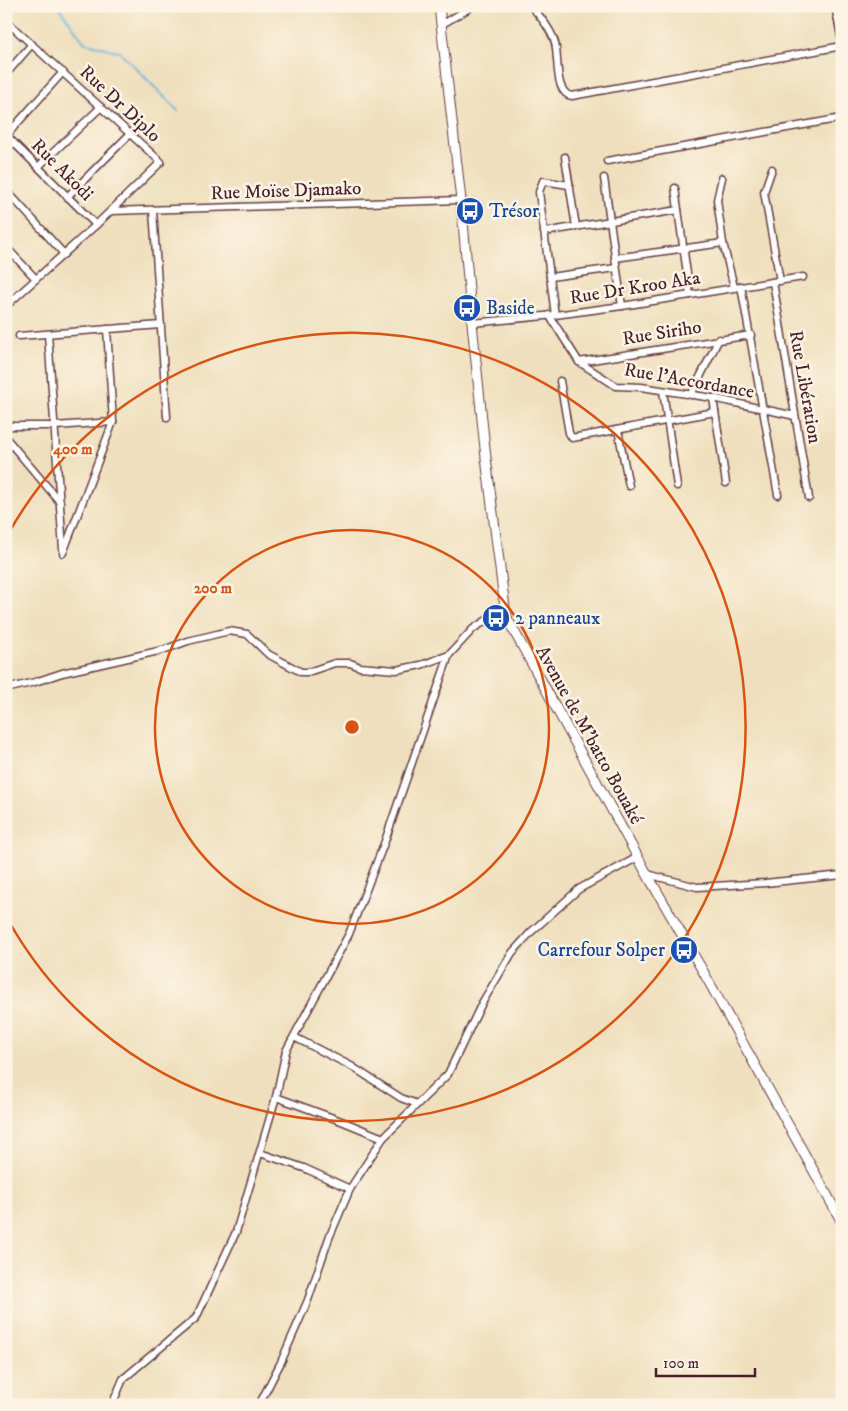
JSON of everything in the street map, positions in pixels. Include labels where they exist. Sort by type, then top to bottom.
[{"type":"street","name":"Avenue de M'batto Bouaké","points":[[439,6],[461,200],[486,458],[508,620],[647,874],[842,1222]]},
{"type":"street","points":[[440,25],[473,6]]},
{"type":"street","points":[[531,6],[543,20],[555,43],[559,82],[562,91],[567,96],[842,46]]},
{"type":"street","points":[[835,6],[842,40]]},
{"type":"street","name":"Rue Dr Diplo","points":[[6,21],[161,162],[111,211]]},
{"type":"street","points":[[6,74],[32,44]]},
{"type":"street","points":[[7,136],[63,72]]},
{"type":"street","points":[[38,167],[101,107]]},
{"type":"street","points":[[607,161],[842,118]]},
{"type":"street","points":[[67,197],[130,134]]},
{"type":"street","name":"Rue Akodi","points":[[7,136],[96,225]]},
{"type":"street","points":[[565,157],[576,227]]},
{"type":"street","name":"Rue Libération","points":[[772,169],[764,192],[794,416],[809,498]]},
{"type":"street","points":[[604,178],[622,306]]},
{"type":"street","points":[[722,178],[717,200],[724,243],[751,335],[778,495]]},
{"type":"street","points":[[552,315],[550,277],[539,192],[543,181],[569,185]]},
{"type":"street","points":[[675,188],[690,295]]},
{"type":"street","points":[[6,190],[64,254]]},
{"type":"street","name":"Rue Moïse Djamako","points":[[111,211],[461,200]]},
{"type":"street","points":[[153,210],[167,417]]},
{"type":"street","points":[[544,232],[678,210]]},
{"type":"street","points":[[6,306],[111,211]]},
{"type":"street","points":[[615,258],[724,243]]},
{"type":"street","points":[[6,247],[36,279]]},
{"type":"street","points":[[550,277],[616,268]]},
{"type":"street","name":"Rue Dr Kroo Aka","points":[[472,323],[622,306],[803,277]]},
{"type":"street","name":"Rue l'Accordance","points":[[552,315],[579,362],[616,386],[713,398],[794,416]]},
{"type":"street","points":[[19,336],[161,325]]},
{"type":"street","points":[[48,334],[63,554],[113,422],[107,329]]},
{"type":"street","name":"Rue Siriho","points":[[579,362],[751,335]]},
{"type":"street","points":[[691,395],[719,339]]},
{"type":"street","points":[[560,381],[569,433],[572,438],[715,412]]},
{"type":"street","points":[[664,391],[677,486]]},
{"type":"street","points":[[713,398],[726,483]]},
{"type":"street","points":[[6,426],[55,426],[113,422]]},
{"type":"street","points":[[618,430],[628,486]]},
{"type":"street","points":[[6,438],[60,502]]},
{"type":"street","points":[[6,688],[164,650],[188,641],[229,630],[247,634],[268,654],[301,672],[308,672],[335,663],[350,663],[360,668],[396,670],[422,665],[448,655],[474,629],[505,608]]},
{"type":"street","points":[[112,1405],[123,1379],[196,1318],[236,1232],[276,1097],[286,1051],[349,934],[385,841],[448,655]]},
{"type":"street","points":[[259,1405],[281,1362],[308,1300],[329,1238],[350,1189],[383,1138],[448,1074],[482,1003],[512,953],[579,889],[638,857]]},
{"type":"street","points":[[647,874],[697,887],[764,883],[842,875]]},
{"type":"street","points":[[294,1037],[351,1066],[401,1098],[417,1104]]},
{"type":"street","points":[[276,1097],[383,1138]]},
{"type":"street","points":[[260,1153],[304,1168],[350,1189]]},
{"type":"waterway","points":[[58,6],[84,42],[120,52],[178,111]]},
{"type":"place","name":"Trésor","points":[[470,211]]},
{"type":"place","name":"Baside","points":[[467,308]]},
{"type":"place","name":"2 panneaux","points":[[496,618]]},
{"type":"place","name":"Carrefour Solper","points":[[684,950]]}]
